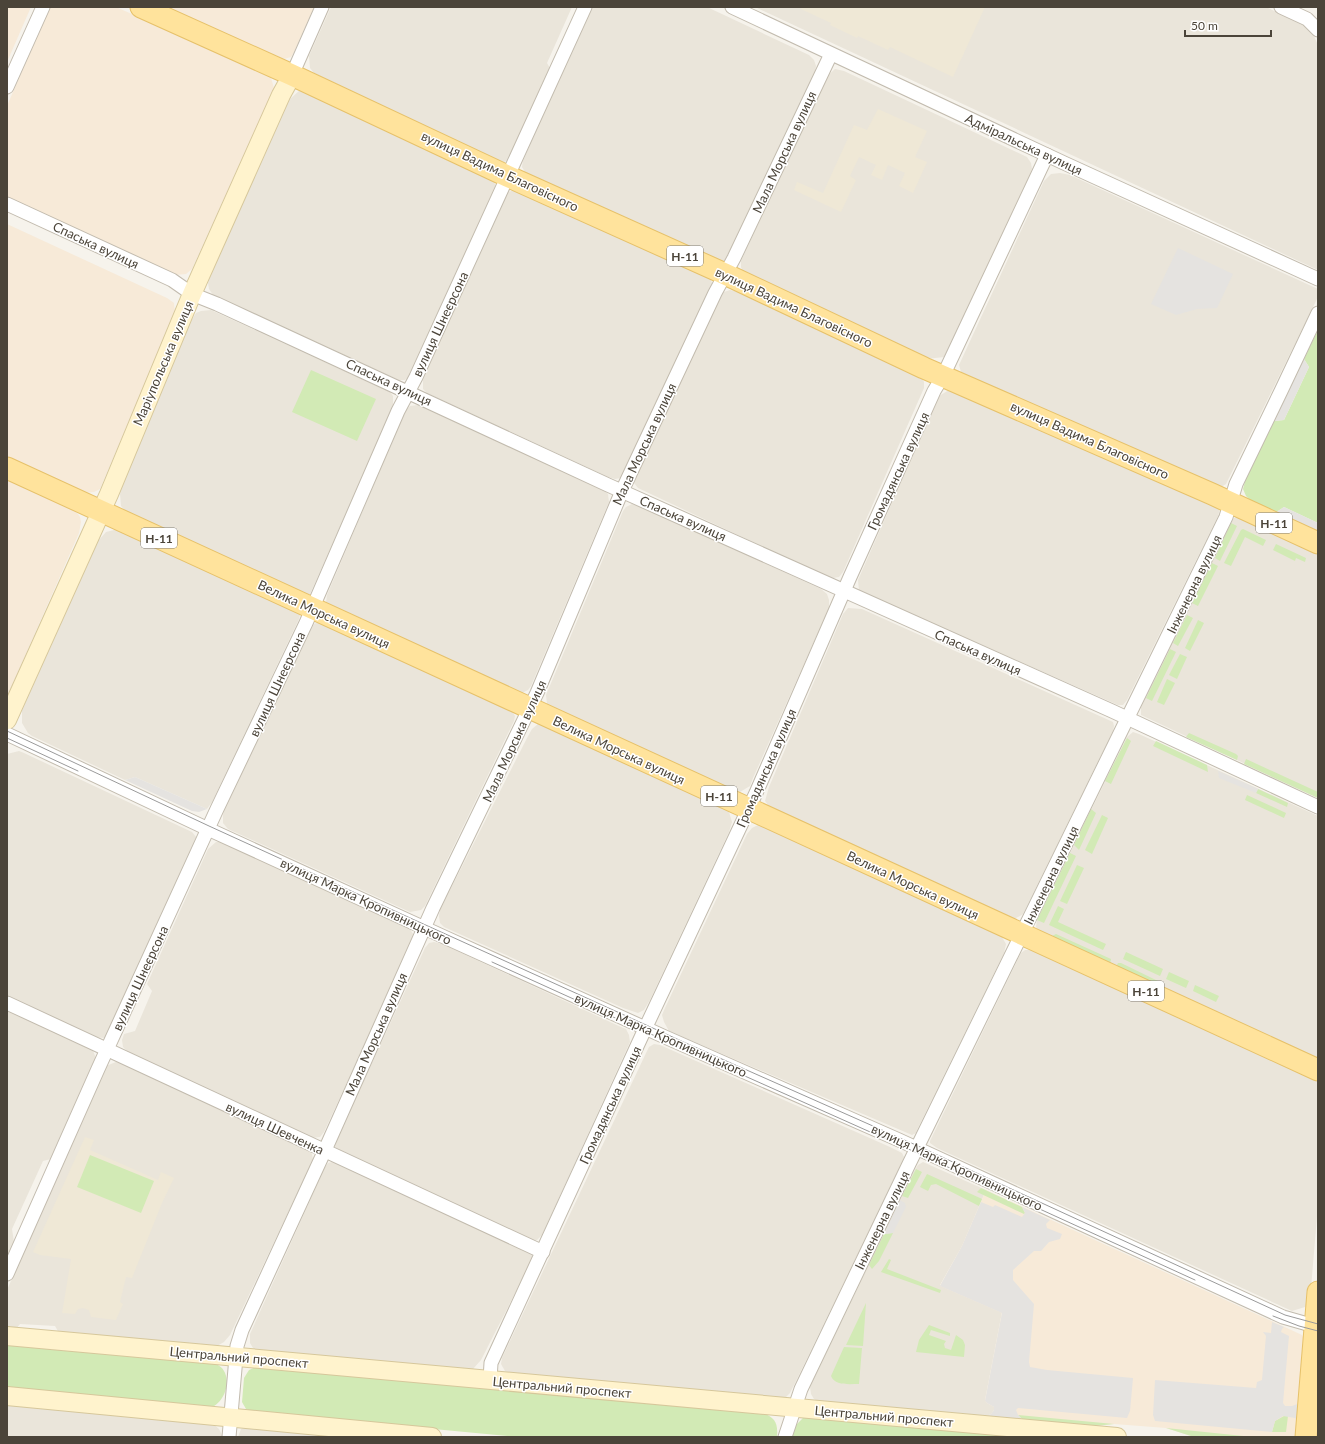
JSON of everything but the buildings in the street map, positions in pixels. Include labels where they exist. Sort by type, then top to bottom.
[{"type":"main road","name":"вулиця Вадима Благовісного","points":[[141,7],[292,75],[507,176],[725,274],[943,376],[1205,491],[1318,543]]},
{"type":"main road","name":"Маріупольська вулиця","points":[[7,720],[100,511],[192,294],[281,95],[292,75]]},
{"type":"main road","name":"Велика Морська вулиця","points":[[7,468],[1318,1070]]},
{"type":"main road","points":[[1306,1437],[1318,1292]]},
{"type":"main road","name":"Центральний проспект","points":[[7,1336],[1117,1437]]},
{"type":"main road","points":[[7,1396],[432,1437]]},
{"type":"street","points":[[7,87],[43,7]]},
{"type":"street","name":"Маріупольська вулиця","points":[[292,75],[322,7]]},
{"type":"street","name":"вулиця Шнеєрсона","points":[[7,1274],[208,829],[312,608],[398,411],[416,377],[584,7]]},
{"type":"street","name":"Адміральська вулиця","points":[[732,7],[1047,155],[1318,279]]},
{"type":"street","points":[[1281,7],[1306,19],[1318,30]]},
{"type":"street","name":"Мала Морська вулиця","points":[[229,1437],[237,1346],[242,1330],[325,1150],[424,928],[530,709],[622,491],[831,54]]},
{"type":"street","name":"Громадянська вулиця","points":[[490,1380],[490,1362],[543,1252],[645,1029],[749,809],[843,591],[934,391],[943,376],[1047,155]]},
{"type":"street","name":"Спаська вулиця","points":[[7,204],[172,280],[192,294],[217,304],[622,491],[1318,807]]},
{"type":"street","name":"Інженерна вулиця","points":[[785,1437],[793,1408],[801,1390],[1226,517],[1236,484],[1318,313]]},
{"type":"street","name":"вулиця Марка Кропивницького","points":[[7,734],[208,829],[645,1029],[917,1149],[1283,1317],[1316,1327]]},
{"type":"street","name":"вулиця Шевченка","points":[[7,1003],[543,1252]]},
{"type":"shaded area","points":[[7,7],[31,7],[7,62]]},
{"type":"shaded area","points":[[49,7],[116,7],[267,74],[271,78],[274,88],[192,269],[186,274],[175,275],[7,197],[7,106]]},
{"type":"shaded area","points":[[164,7],[314,7],[294,52],[291,57],[284,59]]},
{"type":"shaded area","points":[[331,7],[572,7],[547,63],[551,70],[509,160],[504,162],[499,161],[314,73],[310,68],[309,56]]},
{"type":"shaded area","points":[[590,7],[707,7],[809,55],[814,60],[816,66],[815,73],[728,259],[719,262],[525,172],[522,167],[523,161]]},
{"type":"shaded area","points":[[755,7],[1266,7],[1307,27],[1313,34],[1318,45],[1318,270]]},
{"type":"shaded area","points":[[802,7],[985,7],[953,77],[890,47],[888,50],[858,36],[857,38],[830,25],[831,23],[801,9]]},
{"type":"shaded area","points":[[835,69],[844,71],[1027,157],[1031,163],[1032,169],[1029,177],[945,357],[925,359],[743,273],[741,261],[825,78]]},
{"type":"shaded area","points":[[300,90],[308,91],[493,179],[496,187],[410,376],[405,380],[399,380],[213,295],[209,289],[208,283],[210,275],[289,100]]},
{"type":"shaded area","points":[[878,109],[927,131],[915,157],[927,162],[913,193],[899,186],[905,173],[888,165],[882,180],[871,175],[876,165],[859,157],[850,176],[856,180],[841,212],[794,190],[797,182],[823,193],[854,125],[867,130]]},
{"type":"shaded area","points":[[1060,173],[1070,175],[1318,289],[1316,301],[1226,484],[1221,487],[967,379],[961,372],[959,365],[1044,181],[1051,174]]},
{"type":"shaded area","points":[[515,190],[706,275],[711,280],[713,286],[621,478],[615,479],[608,477],[427,393],[423,389],[423,377],[502,199],[505,193]]},
{"type":"shaded area","points":[[7,224],[167,298],[174,303],[175,313],[100,489],[94,492],[85,493],[7,457]]},
{"type":"shaded area","points":[[1178,248],[1233,274],[1217,308],[1197,309],[1176,315],[1151,304]]},
{"type":"shaded area","points":[[730,290],[739,292],[922,378],[924,382],[924,388],[843,572],[839,577],[827,577],[638,488],[634,483],[634,478],[718,296]]},
{"type":"shaded area","points":[[211,310],[390,392],[393,396],[393,408],[310,594],[306,595],[128,514],[121,506],[121,488],[191,321],[196,313]]},
{"type":"shaded area","points":[[1304,359],[1309,367],[1284,420],[1274,421]]},
{"type":"shaded area","points":[[949,390],[1220,509],[1218,516],[1127,700],[1123,705],[1118,705],[859,591],[858,580],[939,396]]},
{"type":"shaded area","points":[[418,405],[603,489],[608,494],[609,502],[531,686],[528,690],[522,693],[332,607],[326,602],[327,595],[405,411],[410,406]]},
{"type":"shaded area","points":[[7,478],[74,509],[80,517],[81,522],[79,533],[7,697]]},
{"type":"shaded area","points":[[632,504],[640,506],[821,589],[827,594],[829,608],[750,786],[740,792],[730,790],[547,704],[546,695],[623,511],[626,507]]},
{"type":"shaded area","points":[[1284,507],[1318,523],[1318,532],[1275,513]]},
{"type":"shaded area","points":[[1238,517],[1318,553],[1318,798],[1141,715],[1141,707],[1231,523],[1234,518]]},
{"type":"shaded area","points":[[120,530],[294,610],[300,615],[212,802],[207,809],[135,777],[125,780],[32,736],[28,733],[22,723],[22,710],[98,541],[106,532]]},
{"type":"shaded area","points":[[848,608],[862,609],[1113,722],[1113,731],[1023,914],[1020,916],[1014,919],[771,809],[765,801],[769,787],[843,614]]},
{"type":"shaded area","points":[[319,622],[511,710],[515,716],[514,721],[425,906],[421,910],[410,912],[228,829],[223,823],[224,807],[314,624]]},
{"type":"shaded area","points":[[538,724],[543,724],[721,806],[729,812],[732,822],[729,832],[650,1000],[644,1010],[638,1013],[623,1008],[444,927],[440,923],[440,910],[527,738],[532,729]]},
{"type":"shaded area","points":[[1133,732],[1318,816],[1318,1060],[1038,930],[1036,927],[1037,920],[1127,737]]},
{"type":"shaded area","points":[[19,751],[192,832],[196,837],[196,842],[107,1035],[104,1038],[95,1037],[7,997],[7,754]]},
{"type":"shaded area","points":[[1218,771],[1258,789],[1256,793],[1219,778]]},
{"type":"shaded area","points":[[135,777],[207,809],[199,812],[192,811],[125,780]]},
{"type":"shaded area","points":[[758,825],[996,933],[1002,937],[1006,944],[1004,953],[916,1133],[912,1135],[669,1031],[664,1022],[662,1015],[665,1008],[747,834],[752,828]]},
{"type":"shaded area","points":[[216,842],[222,842],[410,929],[413,934],[413,941],[324,1132],[320,1137],[311,1138],[128,1052],[123,1047],[122,1040],[124,1034],[135,1031],[152,991],[147,984],[208,849]]},
{"type":"shaded area","points":[[434,942],[442,944],[626,1029],[629,1035],[630,1042],[542,1235],[537,1240],[532,1241],[340,1151],[335,1147],[336,1141],[425,948],[429,943]]},
{"type":"shaded area","points":[[1025,950],[1034,950],[1318,1081],[1318,1205],[1309,1304],[1305,1307],[1292,1311],[937,1148],[930,1143],[1018,959],[1021,953]]},
{"type":"shaded area","points":[[7,1010],[92,1048],[97,1061],[51,1159],[43,1161],[12,1229],[14,1242],[7,1256]]},
{"type":"shaded area","points":[[654,1044],[660,1045],[890,1147],[902,1153],[904,1157],[798,1377],[790,1393],[785,1398],[513,1374],[505,1371],[501,1364],[502,1358],[647,1051],[649,1047]]},
{"type":"shaded area","points":[[116,1062],[125,1064],[309,1149],[312,1154],[313,1160],[230,1335],[224,1342],[217,1346],[59,1333],[55,1326],[20,1324],[16,1329],[7,1327],[7,1290],[106,1066]]},
{"type":"shaded area","points":[[85,1137],[94,1140],[90,1150],[158,1180],[161,1172],[174,1178],[162,1203],[132,1278],[126,1277],[120,1302],[123,1304],[116,1320],[91,1317],[89,1310],[83,1308],[78,1309],[75,1314],[62,1313],[71,1259],[40,1255],[33,1252]]},
{"type":"shaded area","points":[[923,1162],[986,1190],[962,1246],[940,1285],[1002,1312],[985,1400],[994,1407],[994,1410],[991,1414],[984,1417],[820,1402],[814,1399],[811,1394],[810,1387],[815,1376],[913,1173],[918,1165]]},
{"type":"shaded area","points":[[328,1163],[338,1163],[532,1254],[532,1260],[481,1360],[473,1369],[258,1351],[253,1348],[250,1343],[250,1334],[325,1167]]},
{"type":"shaded area","points":[[986,1190],[1302,1335],[1305,1341],[1301,1401],[1296,1437],[1201,1437],[1191,1436],[1166,1428],[1114,1424],[1085,1427],[991,1414],[994,1407],[985,1401],[1002,1313],[940,1286],[962,1246]]},
{"type":"shaded area","points":[[900,1200],[905,1203],[906,1207],[893,1233],[884,1234]]},
{"type":"shaded area","points":[[981,1202],[993,1207],[995,1205],[1022,1217],[1025,1213],[1022,1207],[1050,1220],[1046,1224],[1047,1228],[1062,1234],[1060,1239],[1049,1242],[1041,1251],[1034,1251],[1013,1270],[1013,1280],[1034,1304],[1029,1362],[1030,1367],[1133,1378],[1130,1411],[1127,1418],[1018,1408],[1016,1410],[1018,1415],[1024,1421],[984,1417],[991,1414],[994,1410],[994,1407],[985,1401],[1002,1313],[940,1286],[962,1246]]},
{"type":"shaded area","points":[[1272,1322],[1284,1327],[1281,1332],[1289,1336],[1283,1403],[1285,1406],[1292,1406],[1300,1403],[1299,1423],[1295,1418],[1283,1416],[1275,1421],[1272,1432],[1155,1421],[1153,1415],[1155,1380],[1256,1388],[1257,1382],[1262,1380],[1266,1336],[1263,1332],[1271,1333]]},
{"type":"shaded area","points":[[7,1404],[213,1424],[219,1429],[223,1437],[7,1437]]},
{"type":"shaded area","points":[[246,1428],[348,1437],[238,1437],[241,1429]]},
{"type":"green space","points":[[1318,330],[1318,523],[1284,507],[1275,513],[1250,500],[1246,496],[1243,489],[1246,478],[1274,421],[1284,420],[1309,367],[1304,359]]},
{"type":"green space","points":[[311,370],[376,399],[357,441],[292,412]]},
{"type":"green space","points":[[1231,523],[1237,526],[1220,561],[1215,558]]},
{"type":"green space","points":[[1243,529],[1266,540],[1263,546],[1245,537],[1231,566],[1224,563],[1241,530]]},
{"type":"green space","points":[[1276,544],[1306,558],[1305,562],[1296,558],[1295,561],[1273,550]]},
{"type":"green space","points":[[1212,563],[1218,566],[1198,606],[1192,603]]},
{"type":"green space","points":[[1187,615],[1193,618],[1178,646],[1173,643]]},
{"type":"green space","points":[[1198,620],[1204,623],[1190,651],[1185,648]]},
{"type":"green space","points":[[1170,649],[1176,652],[1152,701],[1146,698]]},
{"type":"green space","points":[[1180,654],[1187,657],[1177,679],[1169,675]]},
{"type":"green space","points":[[1167,679],[1175,683],[1164,705],[1157,702]]},
{"type":"green space","points":[[1189,733],[1236,754],[1238,756],[1237,760],[1186,737]]},
{"type":"green space","points":[[1127,738],[1131,741],[1111,784],[1105,781]]},
{"type":"green space","points":[[1156,741],[1207,765],[1208,772],[1153,746]]},
{"type":"green space","points":[[1246,759],[1318,792],[1318,798],[1244,764]]},
{"type":"green space","points":[[1258,789],[1288,803],[1287,807],[1256,793]]},
{"type":"green space","points":[[1247,795],[1286,813],[1284,818],[1245,800]]},
{"type":"green space","points":[[1091,809],[1096,813],[1079,850],[1074,845]]},
{"type":"green space","points":[[1102,815],[1108,818],[1092,854],[1085,850]]},
{"type":"green space","points":[[1070,853],[1076,856],[1044,923],[1037,920]]},
{"type":"green space","points":[[1077,865],[1084,868],[1067,904],[1060,901]]},
{"type":"green space","points":[[1058,906],[1064,909],[1058,922],[1106,944],[1103,950],[1049,925]]},
{"type":"green space","points":[[1056,934],[1111,959],[1110,965],[1050,937]]},
{"type":"green space","points":[[1126,952],[1163,969],[1160,976],[1123,959]]},
{"type":"green space","points":[[1118,963],[1121,963],[1158,981],[1157,986],[1116,967]]},
{"type":"green space","points":[[1169,972],[1189,981],[1186,988],[1166,979]]},
{"type":"green space","points":[[1195,985],[1219,996],[1216,1002],[1193,991]]},
{"type":"green space","points":[[90,1155],[154,1181],[141,1213],[77,1187]]},
{"type":"green space","points":[[916,1169],[922,1172],[908,1198],[902,1196]]},
{"type":"green space","points":[[927,1174],[982,1199],[979,1206],[936,1184],[931,1185],[928,1191],[920,1187]]},
{"type":"green space","points":[[981,1188],[1022,1207],[1025,1213],[1024,1214],[977,1192]]},
{"type":"green space","points":[[893,1233],[879,1261],[872,1269],[869,1265],[884,1234]]},
{"type":"green space","points":[[889,1259],[891,1260],[887,1269],[941,1290],[940,1293],[881,1272]]},
{"type":"green space","points":[[866,1303],[863,1346],[846,1345]]},
{"type":"green space","points":[[929,1325],[950,1333],[950,1336],[931,1330],[929,1335],[946,1341],[944,1344],[945,1348],[951,1350],[956,1335],[963,1340],[965,1345],[964,1357],[916,1352],[919,1340]]},
{"type":"green space","points":[[7,1343],[214,1363],[221,1367],[226,1376],[227,1381],[225,1392],[220,1401],[212,1407],[7,1388]]},
{"type":"green space","points":[[844,1347],[862,1348],[859,1384],[839,1383],[831,1376]]},
{"type":"green space","points":[[256,1367],[760,1412],[772,1418],[777,1427],[777,1437],[518,1437],[254,1412],[246,1409],[242,1402],[244,1378],[249,1370]]},
{"type":"green space","points":[[1018,1415],[1114,1424],[1085,1427],[1024,1421]]},
{"type":"green space","points":[[1284,1416],[1288,1416],[1286,1432],[1272,1432],[1275,1421]]},
{"type":"green space","points":[[803,1418],[1027,1437],[792,1437],[796,1425]]},
{"type":"green space","points":[[1166,1428],[1253,1437],[1191,1436]]},
{"type":"tram line","points":[[7,731],[408,917],[918,1146],[1285,1315],[1318,1324]]},
{"type":"tram line","points":[[7,738],[78,771]]},
{"type":"tram line","points":[[492,962],[915,1152],[1195,1280]]},
{"type":"tram line","points":[[1273,1316],[1299,1326],[1318,1331]]}]
